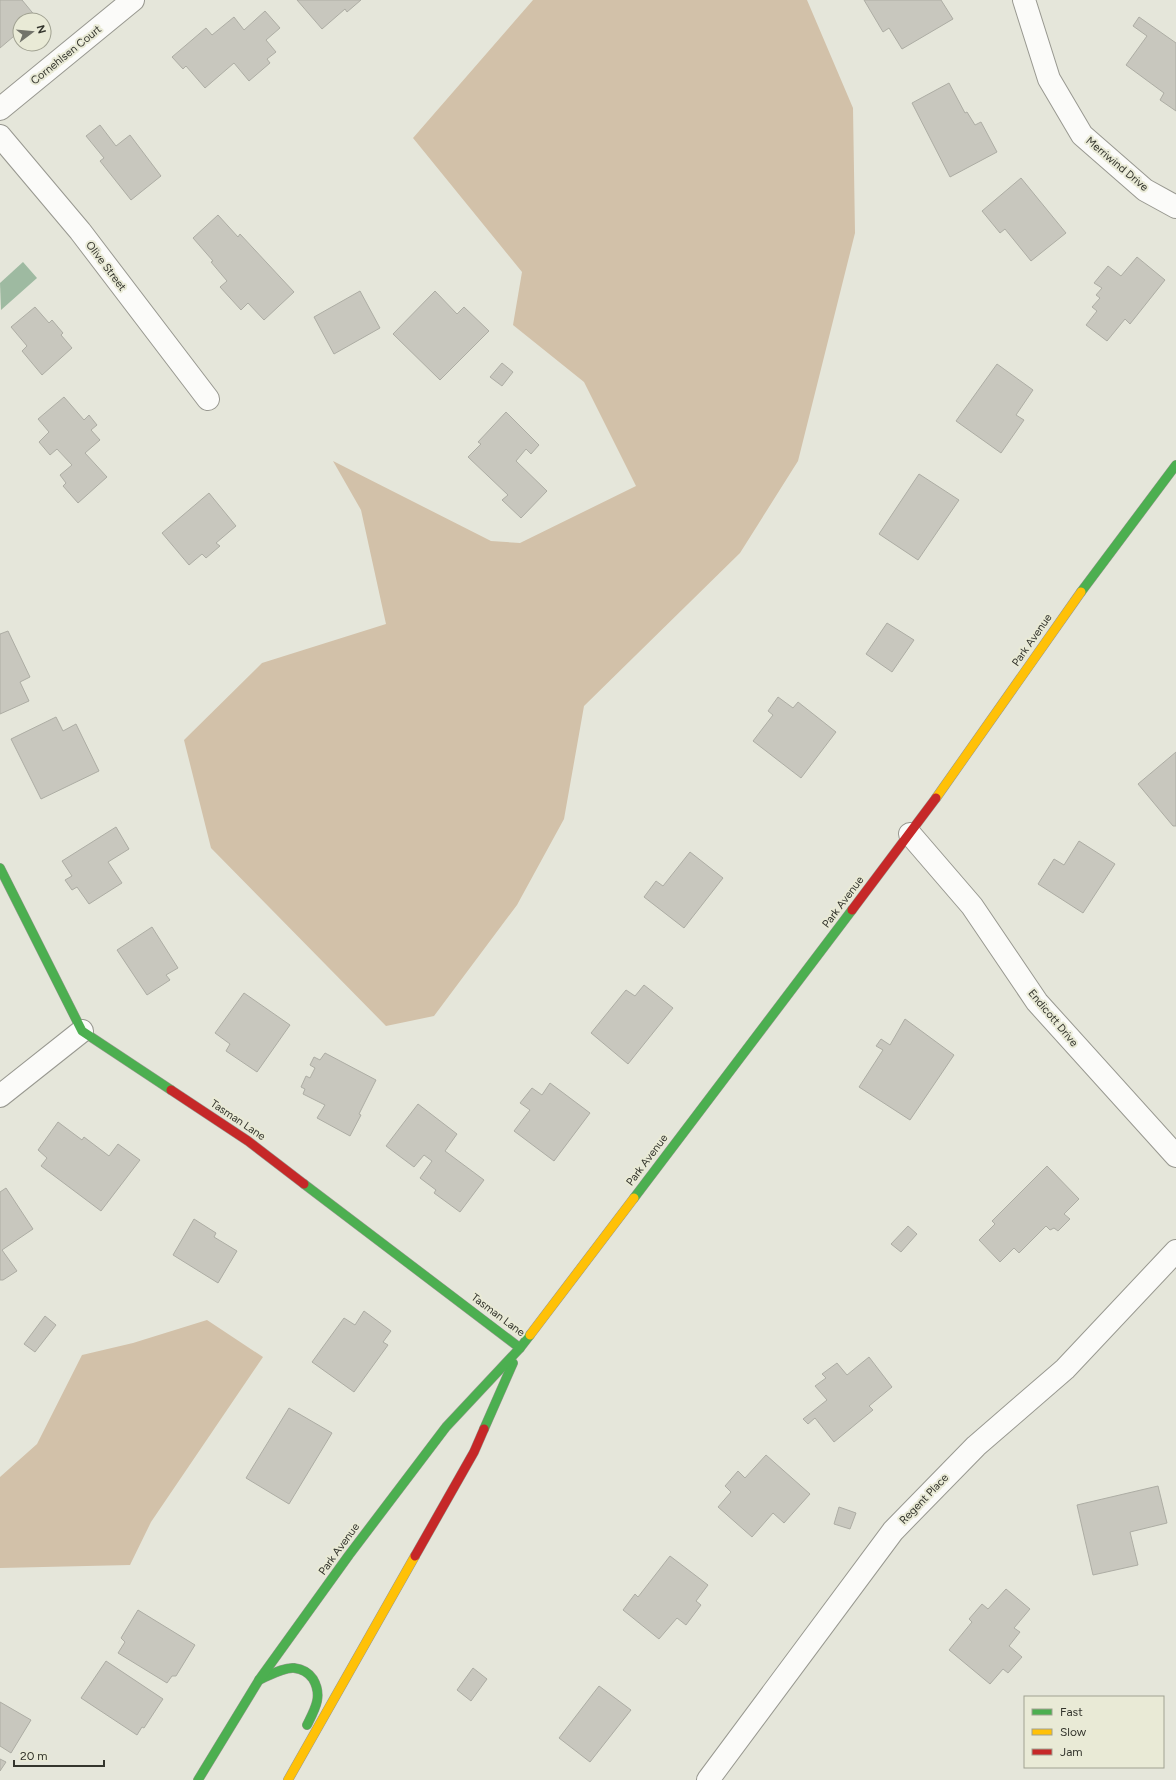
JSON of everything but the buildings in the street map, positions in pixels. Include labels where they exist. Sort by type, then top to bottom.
[{"type":"main road","name":"Park Avenue","points":[[198,1780],[260,1680],[349,1555],[446,1426],[520,1348],[910,834],[1100,565],[1176,465]]},
{"type":"main road","name":"Tasman Lane","points":[[0,868],[82,1031],[248,1141],[520,1348]]},
{"type":"main road","name":"Park Avenue","points":[[288,1780],[474,1452],[520,1348]]},
{"type":"main road","points":[[260,1680],[277,1672],[294,1668],[309,1673],[318,1687],[317,1704],[284,1780]]},
{"type":"street","name":"Cornehlsen Court","points":[[0,109],[133,0]]},
{"type":"street","name":"Merriwind Drive","points":[[1024,0],[1049,79],[1082,135],[1145,190],[1176,207]]},
{"type":"street","name":"Olive Street","points":[[0,136],[80,231],[208,399]]},
{"type":"street","name":"Endicott Drive","points":[[910,834],[972,906],[1037,1002],[1176,1156]]},
{"type":"street","points":[[0,1096],[82,1031]]},
{"type":"street","name":"Regent Place","points":[[708,1780],[893,1531],[976,1446],[1066,1369],[1176,1251]]},
{"type":"shaded area","points":[[533,0],[807,0],[853,108],[855,233],[798,461],[740,553],[584,706],[564,819],[517,905],[434,1016],[386,1026],[211,848],[184,740],[262,663],[386,624],[361,510],[333,461],[491,541],[520,543],[636,486],[584,382],[513,325],[522,272],[413,138]]},
{"type":"shaded area","points":[[23,262],[37,278],[1,310],[0,283]]},
{"type":"shaded area","points":[[207,1320],[263,1357],[151,1522],[130,1565],[0,1568],[0,1477],[37,1444],[82,1355],[133,1343]]},
{"type":"traffic: fast","points":[[1081,592],[1176,465]]},
{"type":"traffic: fast","points":[[0,868],[82,1031],[171,1090]]},
{"type":"traffic: fast","points":[[634,1198],[852,910]]},
{"type":"traffic: fast","points":[[304,1184],[520,1348]]},
{"type":"traffic: fast","points":[[198,1780],[259,1680],[349,1555],[446,1427],[520,1348],[530,1335]]},
{"type":"traffic: fast","points":[[484,1429],[513,1363]]},
{"type":"traffic: fast","points":[[259,1680],[281,1670],[290,1668],[300,1669],[309,1675],[316,1685],[318,1697],[315,1708],[307,1725]]},
{"type":"traffic: slow","points":[[936,798],[1081,592]]},
{"type":"traffic: slow","points":[[530,1335],[634,1198]]},
{"type":"traffic: slow","points":[[288,1780],[415,1556]]},
{"type":"traffic: jam","points":[[852,910],[936,798]]},
{"type":"traffic: jam","points":[[171,1090],[248,1141],[304,1184]]},
{"type":"traffic: jam","points":[[415,1556],[474,1452],[484,1429]]}]
